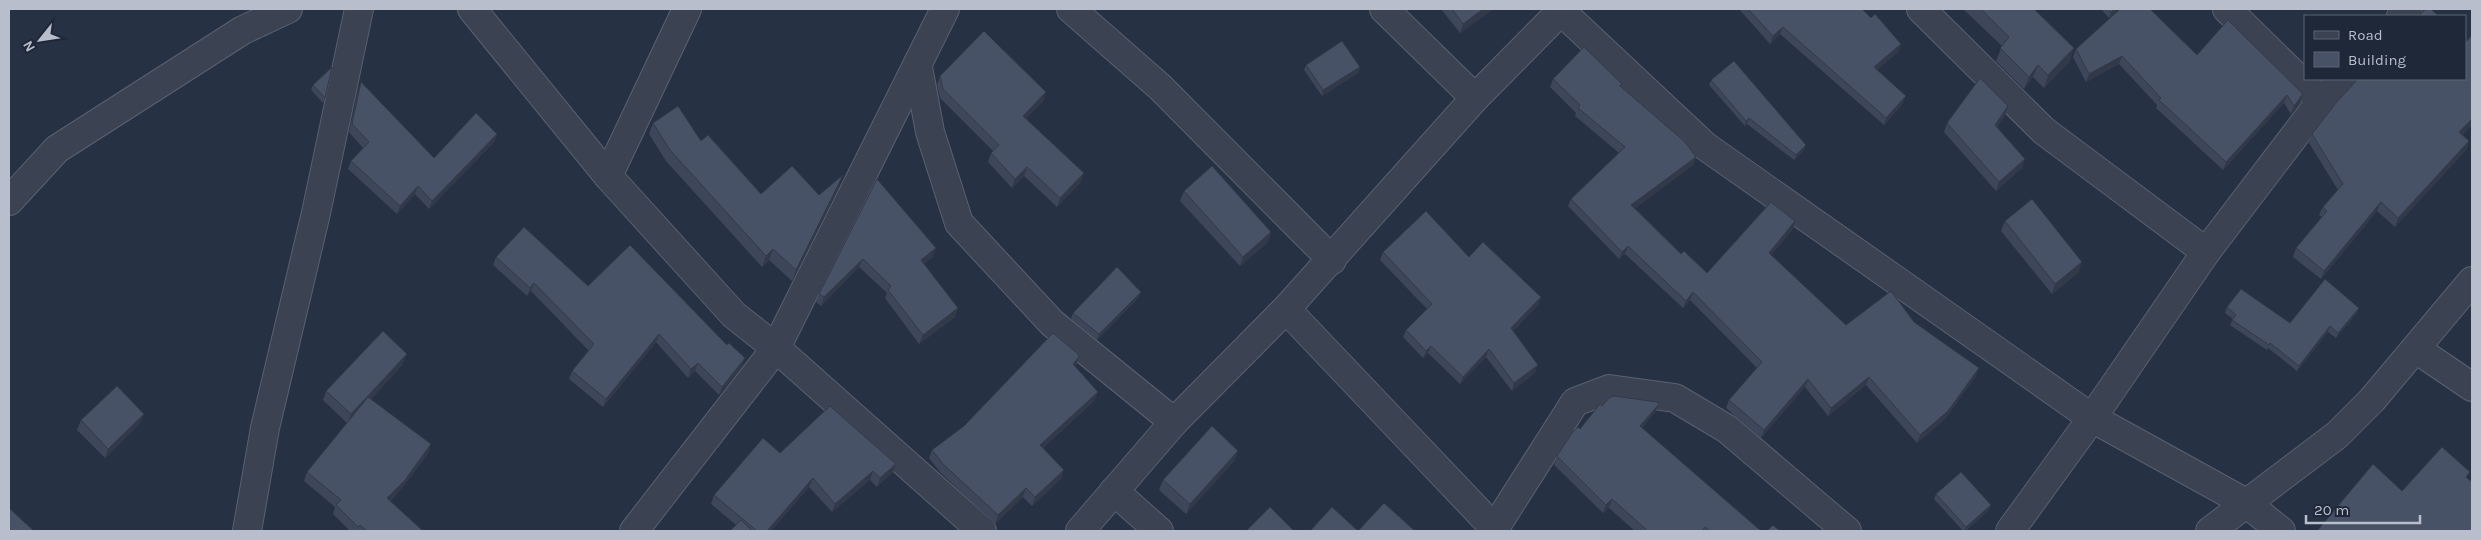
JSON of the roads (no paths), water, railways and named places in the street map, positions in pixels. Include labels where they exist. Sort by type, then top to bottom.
[{"type":"street","points":[[9,201],[57,149],[243,30],[288,9]]},
{"type":"street","points":[[247,531],[265,428],[316,213],[359,9]]},
{"type":"street","points":[[472,9],[608,176],[734,315],[776,348],[982,531]]},
{"type":"street","points":[[608,176],[687,9]]},
{"type":"street","points":[[634,531],[776,348],[918,67],[945,9]]},
{"type":"street","points":[[1071,9],[1160,87],[1332,260]]},
{"type":"street","points":[[1384,9],[1475,98]]},
{"type":"street","points":[[1921,9],[2044,131],[2206,252]]},
{"type":"street","points":[[2227,9],[2321,101]]},
{"type":"street","points":[[1080,531],[1174,422],[1286,309],[1332,260],[1475,98],[1562,10],[1705,146],[2092,418],[2246,503],[2281,531]]},
{"type":"street","points":[[918,67],[930,132],[959,222],[1052,323],[1174,422]]},
{"type":"street","points":[[2010,531],[2092,418],[2206,252],[2321,101],[2341,80]]},
{"type":"street","points":[[2210,531],[2337,435],[2372,400],[2472,281]]},
{"type":"street","points":[[1286,309],[1495,530],[1574,402],[1609,389],[1675,398],[1728,429],[1847,531]]},
{"type":"street","points":[[2416,349],[2472,387]]},
{"type":"street","points":[[1114,491],[1159,531]]}]
